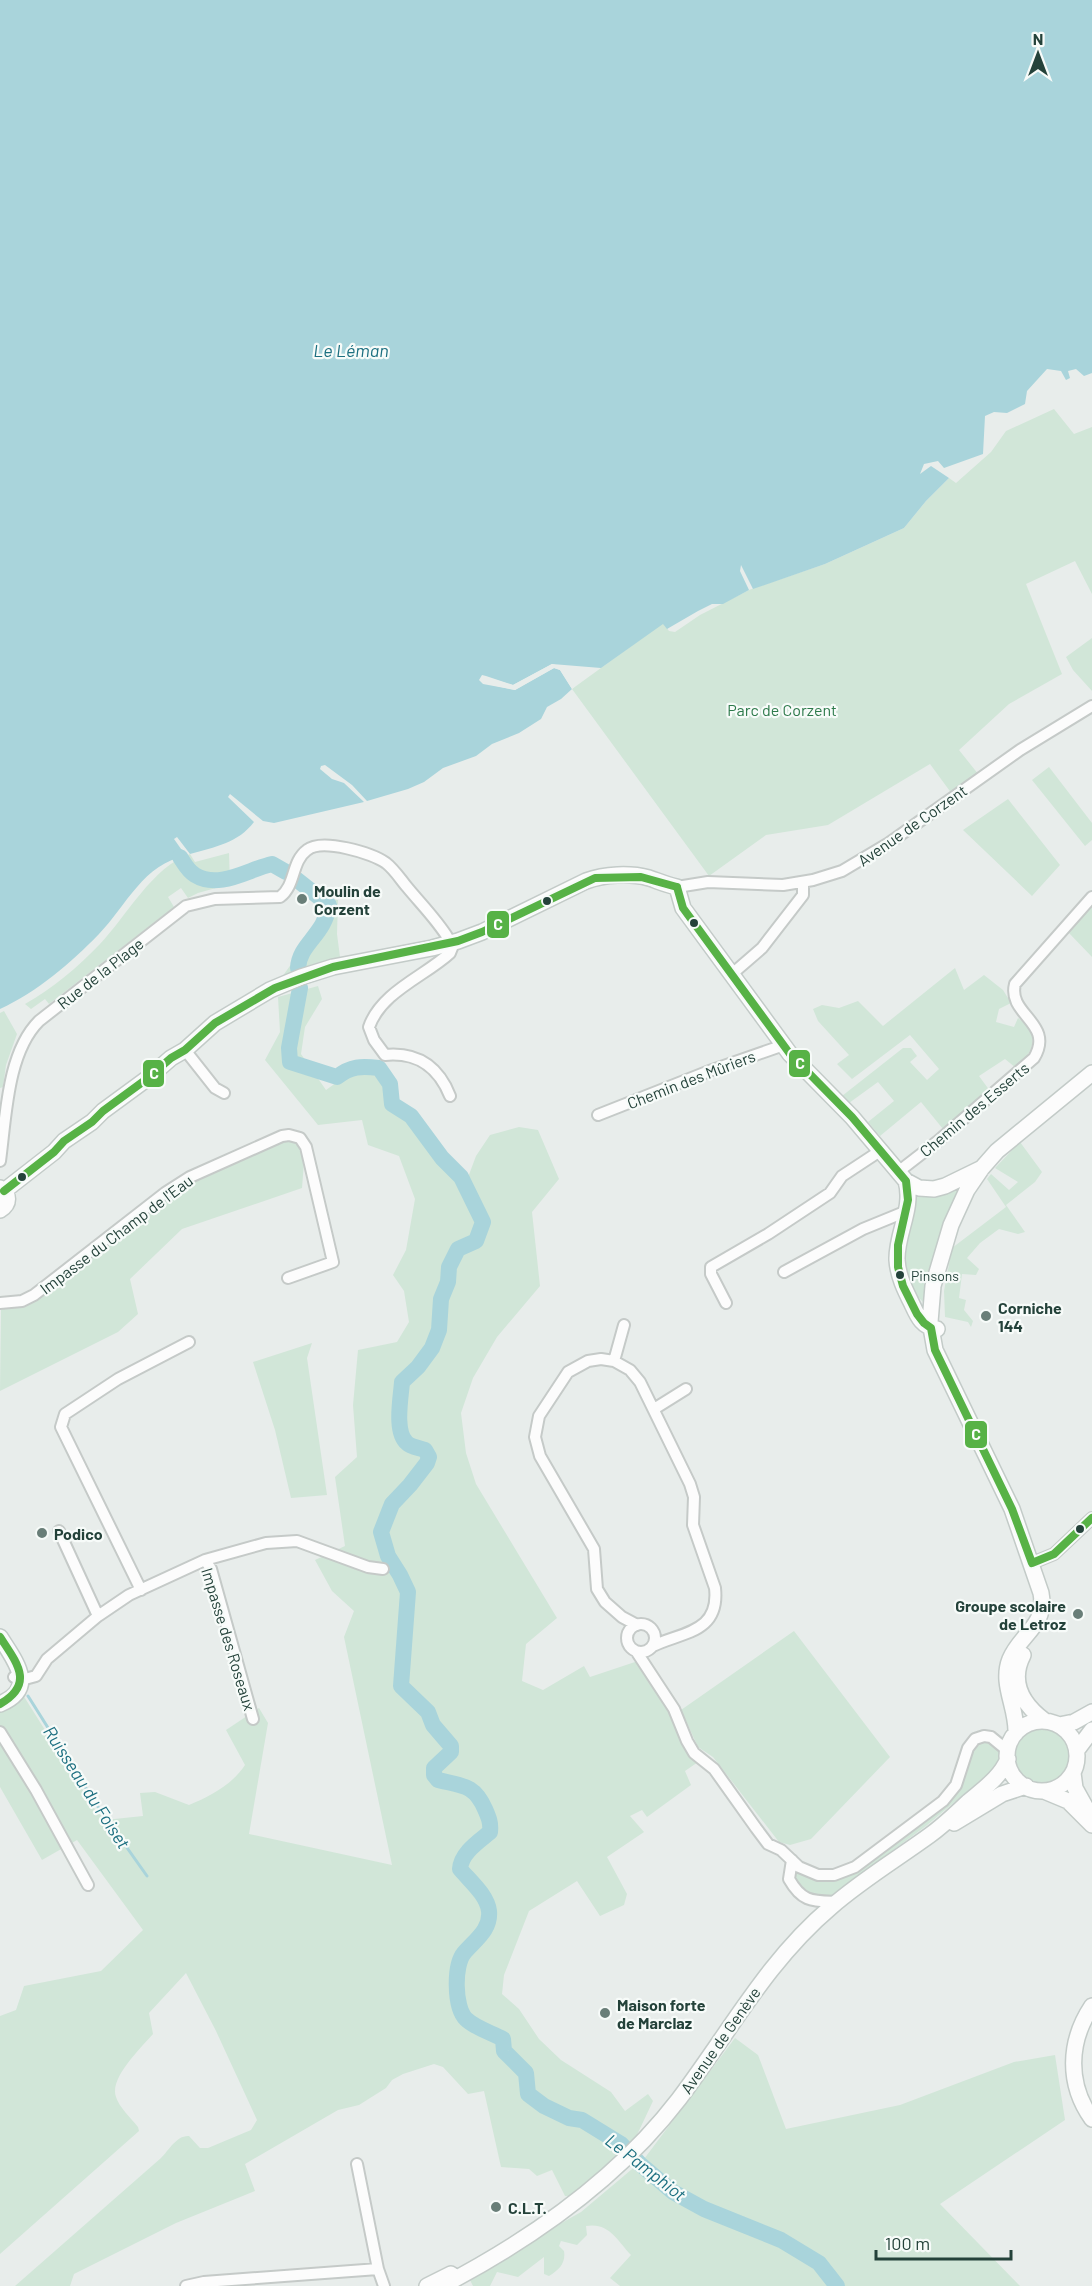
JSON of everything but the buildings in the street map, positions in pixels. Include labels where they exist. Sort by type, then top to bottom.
[{"type":"street","name":"Avenue de Corzent","points":[[676,887],[708,882],[762,886],[803,882],[829,876],[855,865],[926,818],[1020,750],[1092,706]]},
{"type":"street","name":"Rue de la Plage","points":[[0,1159],[16,1058],[27,1035],[39,1021],[182,908],[208,900],[275,898],[284,893],[306,850],[316,845],[341,848],[375,858],[391,867],[445,933],[450,943]]},
{"type":"street","points":[[0,1210],[7,1203],[7,1197],[2,1189],[54,1152],[64,1141],[171,1058],[186,1051],[215,1023],[275,988],[316,971],[450,943],[482,932],[595,878],[617,876],[641,877],[676,887],[681,904],[784,1045],[809,1075],[843,1107],[902,1176],[919,1188],[934,1190],[982,1168]]},
{"type":"street","points":[[732,974],[762,948],[804,893],[803,882]]},
{"type":"street","name":"Chemin des Esserts","points":[[902,1176],[938,1141],[1034,1058],[1039,1050],[1039,1036],[1037,1030],[1014,1001],[1015,984],[1092,897]]},
{"type":"street","points":[[450,943],[452,950],[450,953],[409,981],[372,1019],[369,1027],[374,1040],[385,1055],[401,1054],[426,1063],[444,1081],[450,1096]]},
{"type":"street","name":"Chemin des Mûriers","points":[[598,1115],[712,1070],[784,1045]]},
{"type":"street","points":[[186,1051],[215,1088],[224,1093]]},
{"type":"street","points":[[1008,1755],[1016,1733],[1006,1678],[1009,1660],[1039,1635],[1049,1596],[1012,1509],[935,1350],[931,1322],[932,1291],[957,1209],[982,1168],[998,1150],[1092,1073]]},
{"type":"street","name":"Impasse du Champ de l'Eau","points":[[0,1303],[22,1300],[38,1292],[165,1193],[190,1177],[282,1136],[289,1135],[300,1138],[306,1147],[333,1262],[288,1278]]},
{"type":"street","points":[[726,1303],[711,1274],[711,1267],[768,1234],[830,1193],[842,1176],[880,1151]]},
{"type":"street","points":[[902,1176],[908,1190],[907,1211],[898,1246],[897,1260],[904,1289],[931,1322]]},
{"type":"street","points":[[784,1272],[863,1229],[907,1211]]},
{"type":"street","points":[[614,1361],[624,1325]]},
{"type":"street","points":[[141,1590],[61,1427],[65,1414],[118,1379],[189,1342]]},
{"type":"street","points":[[636,1651],[641,1652],[682,1637],[699,1627],[709,1618],[716,1598],[693,1525],[694,1497],[690,1484],[654,1409],[636,1376],[614,1361],[601,1359],[588,1361],[568,1372],[539,1416],[535,1437],[540,1456],[594,1549],[597,1589],[605,1602],[622,1617],[637,1625]]},
{"type":"street","points":[[654,1409],[686,1389]]},
{"type":"street","points":[[1036,1562],[1057,1551],[1092,1518]]},
{"type":"street","points":[[58,1531],[98,1616]]},
{"type":"street","points":[[0,1698],[17,1678],[38,1675],[47,1659],[98,1616],[141,1590],[205,1560],[266,1543],[297,1541],[368,1567],[383,1569]]},
{"type":"street","name":"Impasse des Roseaux","points":[[205,1560],[211,1569],[253,1719]]},
{"type":"street","points":[[622,1617],[628,1645],[647,1665],[674,1709],[694,1753],[714,1769],[768,1844],[781,1850],[799,1867],[818,1875],[834,1875],[855,1867],[948,1797],[956,1785],[968,1748],[975,1739],[984,1736],[991,1737],[1008,1755],[1013,1775],[1026,1786],[1068,1801],[1092,1825]]},
{"type":"street","points":[[627,1635],[632,1627],[647,1625],[653,1631],[672,1639]]},
{"type":"street","points":[[647,1665],[655,1640],[653,1631]]},
{"type":"street","points":[[0,1637],[17,1664],[15,1695],[0,1704]]},
{"type":"street","points":[[1026,1644],[1018,1665],[1018,1686],[1027,1706],[1072,1738],[1077,1749],[1073,1773],[1075,1788],[1092,1820]]},
{"type":"street","points":[[1016,1733],[1032,1722],[1074,1722],[1092,1712]]},
{"type":"street","points":[[1077,1749],[1092,1730]]},
{"type":"street","points":[[0,1732],[36,1790],[88,1885]]},
{"type":"street","name":"Avenue de Genève","points":[[442,2286],[491,2260],[552,2220],[593,2189],[629,2156],[663,2120],[777,1961],[808,1927],[837,1902],[932,1833],[995,1779],[1008,1755]]},
{"type":"street","points":[[1044,1791],[1060,1786],[1073,1773]]},
{"type":"street","name":"Avenue de Genève","points":[[932,1833],[1002,1794],[1026,1786]]},
{"type":"street","points":[[792,1860],[789,1879],[802,1897],[811,1901],[837,1902]]},
{"type":"street","points":[[1092,2006],[1079,2031],[1073,2058],[1074,2077],[1079,2095],[1092,2119]]},
{"type":"street","points":[[357,2164],[378,2269],[384,2286]]},
{"type":"street","name":"Avenue de Genève","points":[[427,2286],[489,2254],[508,2247]]},
{"type":"street","points":[[186,2286],[204,2282],[378,2269]]},
{"type":"green space","name":"Parc de Corzent","points":[[1054,409],[1074,434],[1092,427],[1092,594],[1075,561],[1026,584],[1062,674],[1009,704],[959,750],[979,775],[952,794],[930,764],[828,825],[766,835],[709,876],[572,689],[663,623],[669,631],[675,632],[700,615],[749,590],[825,564],[904,528],[949,478],[956,483],[991,452],[1006,431]]},
{"type":"green space","points":[[1092,638],[1092,691],[1073,670],[1066,657]]},
{"type":"green space","points":[[1049,767],[1092,823],[1092,840],[1085,846],[1032,780]]},
{"type":"green space","points":[[1008,799],[1060,865],[1032,896],[963,830]]},
{"type":"green space","points":[[229,853],[230,884],[188,898],[181,888],[168,897],[174,907],[49,1004],[45,999],[31,1009],[25,1004],[55,984],[92,953],[141,893],[164,869],[190,854],[195,862]]},
{"type":"green space","points":[[296,874],[326,899],[338,900],[337,934],[340,957],[282,977],[314,932],[323,912],[293,884]]},
{"type":"green space","points":[[1092,903],[1092,957],[1069,933]]},
{"type":"green space","points":[[955,968],[964,990],[984,975],[1003,990],[1011,1003],[999,1009],[996,1022],[1014,1027],[1018,1018],[1032,1029],[1033,1041],[1030,1051],[1016,1068],[1005,1059],[979,1076],[990,1091],[943,1129],[921,1102],[880,1136],[868,1122],[894,1101],[878,1082],[849,1103],[842,1096],[903,1048],[911,1048],[917,1056],[910,1062],[927,1080],[939,1069],[910,1035],[852,1079],[837,1064],[849,1055],[818,1021],[813,1009],[822,1005],[839,1008],[858,1001],[883,1026]]},
{"type":"green space","points":[[318,986],[322,999],[305,1027],[301,1054],[326,1090],[351,1072],[376,1072],[467,1180],[476,1156],[490,1135],[519,1127],[538,1130],[559,1179],[532,1212],[540,1286],[497,1337],[473,1378],[461,1413],[466,1453],[476,1484],[557,1618],[526,1644],[522,1681],[543,1690],[584,1666],[590,1677],[638,1661],[673,1716],[698,1762],[685,1771],[691,1785],[647,1817],[642,1810],[630,1816],[644,1832],[607,1857],[627,1894],[624,1905],[600,1916],[577,1881],[529,1911],[504,1975],[502,1994],[519,2009],[539,2039],[561,2060],[611,2092],[625,2111],[648,2094],[653,2101],[636,2137],[613,2163],[570,2196],[565,2196],[552,2170],[537,2176],[529,2169],[501,2167],[484,2091],[468,2094],[443,2067],[434,2064],[403,2074],[359,2105],[338,2110],[245,2164],[255,2191],[176,2223],[74,2274],[70,2286],[15,2286],[161,2158],[177,2140],[189,2136],[200,2148],[208,2148],[251,2130],[257,2120],[186,1973],[149,2013],[153,2034],[127,2064],[117,2081],[116,2097],[139,2131],[0,2254],[0,2016],[16,2010],[24,1986],[101,1971],[143,1930],[77,1840],[42,1860],[0,1787],[0,1713],[23,1695],[94,1808],[105,1820],[143,1816],[140,1793],[155,1792],[189,1805],[227,1784],[245,1765],[226,1730],[259,1708],[268,1723],[249,1834],[392,1865],[344,1637],[354,1611],[332,1591],[315,1560],[345,1546],[335,1477],[357,1457],[353,1405],[358,1350],[397,1342],[409,1322],[404,1291],[393,1275],[406,1250],[415,1199],[399,1156],[368,1145],[362,1120],[318,1125],[265,1060],[280,1032],[278,997]]},
{"type":"green space","points":[[4,1011],[17,1034],[6,1065],[3,1087],[0,1088],[0,1013]]},
{"type":"green space","points":[[292,1139],[299,1142],[304,1162],[302,1188],[182,1229],[130,1279],[138,1314],[118,1332],[0,1391],[1,1310],[31,1299],[166,1197],[193,1181],[282,1141]]},
{"type":"green space","points":[[1020,1142],[1042,1172],[1035,1182],[1006,1205],[1025,1232],[1018,1234],[999,1229],[980,1243],[967,1258],[979,1269],[976,1275],[962,1274],[959,1298],[966,1300],[964,1310],[973,1321],[971,1327],[968,1322],[945,1317],[944,1291],[952,1248],[1006,1207],[987,1179],[991,1174],[1009,1190],[1018,1182],[995,1168]]},
{"type":"green space","points":[[959,1184],[926,1305],[908,1283],[902,1266],[902,1244],[913,1190]]},
{"type":"green space","points":[[312,1343],[307,1358],[327,1495],[291,1498],[275,1430],[253,1362]]},
{"type":"green space","points":[[794,1631],[890,1757],[811,1839],[790,1845],[779,1842],[713,1757],[698,1747],[681,1710]]},
{"type":"green space","points":[[1043,1727],[1059,1732],[1067,1740],[1072,1756],[1067,1772],[1059,1780],[1043,1785],[1027,1780],[1019,1772],[1014,1756],[1019,1740],[1027,1732]]},
{"type":"green space","points":[[990,1740],[1000,1755],[996,1773],[989,1773],[926,1826],[829,1897],[809,1897],[795,1882],[793,1869],[833,1878],[949,1801],[974,1744]]},
{"type":"green space","points":[[735,2038],[758,2055],[786,2129],[900,2105],[1014,2062],[1055,2055],[1065,2120],[940,2204],[1020,2286],[620,2286],[610,2278],[631,2255],[612,2233],[594,2225],[586,2226],[587,2235],[577,2245],[561,2241],[559,2246],[564,2251],[563,2263],[549,2276],[544,2274],[544,2257],[518,2277],[497,2272],[490,2286],[473,2286],[468,2276],[581,2212],[644,2159]]},
{"type":"water","name":"Le Léman","points":[[0,0],[1092,0],[1092,373],[1084,376],[1076,369],[1068,371],[1070,378],[1066,380],[1061,371],[1047,369],[1027,391],[1025,404],[1007,413],[994,412],[985,416],[983,454],[944,468],[938,461],[924,464],[920,474],[931,466],[949,478],[904,528],[825,564],[753,589],[741,565],[740,571],[749,590],[723,604],[712,604],[667,629],[663,624],[601,668],[552,664],[513,685],[482,676],[483,683],[515,690],[554,668],[560,670],[572,689],[547,707],[541,719],[519,733],[492,744],[476,756],[443,768],[424,782],[367,801],[352,785],[325,765],[321,766],[320,769],[332,779],[344,783],[364,802],[274,823],[263,821],[230,794],[228,797],[254,822],[248,829],[233,840],[190,854],[177,837],[174,839],[186,856],[171,860],[147,876],[109,923],[77,956],[27,994],[0,1009]]},
{"type":"pier","points":[[552,664],[563,667],[574,687],[572,689],[560,670],[554,668],[515,690],[483,684],[479,680],[482,675],[513,685]]},
{"type":"waterway","name":"Le Pamphiot","points":[[180,857],[190,871],[204,879],[234,877],[272,864],[286,872]]},
{"type":"waterway","name":"Le Pamphiot","points":[[296,879],[329,905],[323,924],[303,952],[298,968]]},
{"type":"waterway","name":"Le Pamphiot","points":[[300,988],[289,1048],[290,1062],[337,1077],[356,1068],[379,1068],[390,1084],[392,1104],[411,1116],[442,1158],[461,1177],[483,1222],[476,1241],[458,1249],[449,1267],[448,1282],[441,1299],[439,1330],[432,1348],[418,1367],[402,1382],[399,1423],[403,1438],[409,1444],[425,1450],[429,1457],[410,1485],[392,1504],[381,1532],[388,1556],[408,1592],[401,1686],[428,1712],[433,1725],[451,1746],[451,1752],[434,1768],[434,1775],[438,1780],[472,1790],[481,1801],[490,1823],[490,1832],[467,1853],[460,1869],[482,1894],[489,1911],[485,1929],[464,1953],[458,1967],[457,1996],[462,2013],[474,2025],[503,2039],[504,2051],[526,2073],[528,2094],[544,2106],[569,2118],[582,2120],[621,2144],[640,2164],[673,2192],[704,2209],[781,2240],[819,2263],[837,2286]]},
{"type":"waterway","name":"Ruisseau du Foiset","points":[[28,1696],[96,1804],[147,1876]]},
{"type":"transit line","name":"C","points":[[4,1191],[54,1152],[64,1141],[92,1122],[171,1058],[185,1050],[215,1023],[275,988],[333,967],[458,941],[482,932],[595,878],[641,877],[677,887]]},
{"type":"transit line","name":"C","points":[[677,887],[683,908],[790,1054],[852,1117],[906,1181],[908,1200],[898,1245],[898,1267],[903,1286],[917,1314],[931,1328],[935,1350],[1012,1509],[1032,1563],[1054,1554],[1092,1518]]},
{"type":"transit line","name":"C","points":[[0,1637],[20,1673],[17,1689],[0,1704]]},
{"type":"place","name":"Moulin de Corzent","points":[[302,899]]},
{"type":"place","name":"Pinsons","points":[[900,1275]]},
{"type":"place","name":"Corniche 144","points":[[986,1316]]},
{"type":"place","name":"Podico","points":[[42,1533]]},
{"type":"place","name":"Groupe scolaire de Letroz","points":[[1078,1614]]},
{"type":"place","name":"Maison forte de Marclaz","points":[[605,2013]]},
{"type":"place","name":"C.L.T.","points":[[496,2207]]}]
